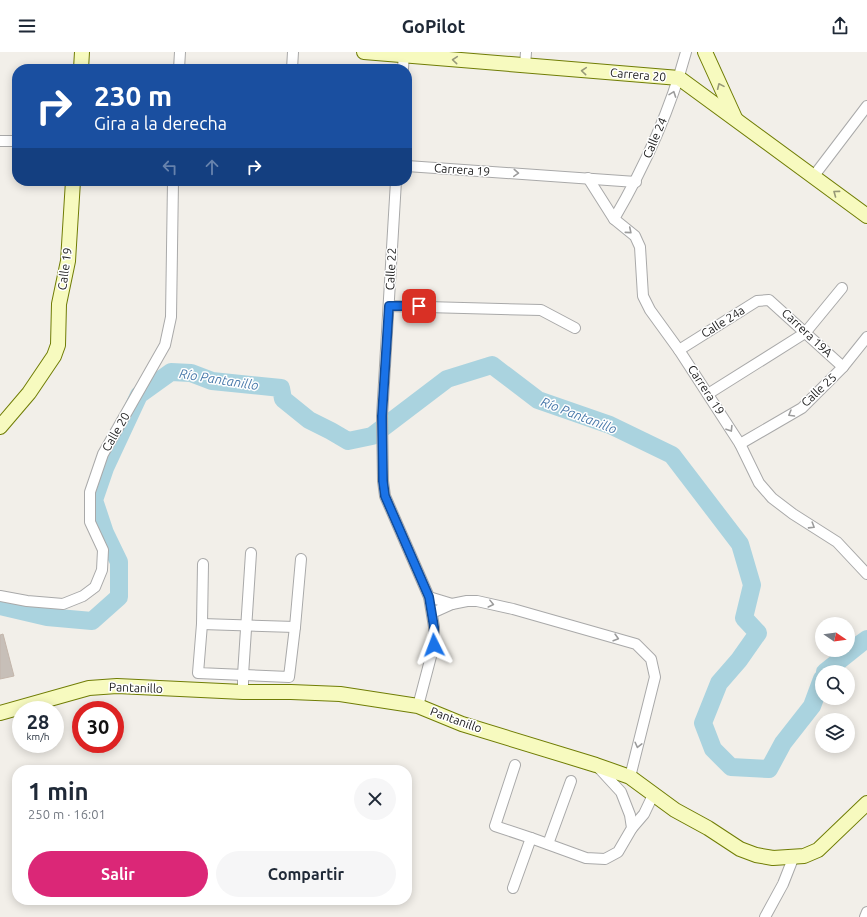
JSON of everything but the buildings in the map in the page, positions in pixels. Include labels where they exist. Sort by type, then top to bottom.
[{"type":"main road","points":[[81,64],[82,52]]},
{"type":"main road","name":"Carrera 20","points":[[364,52],[404,59],[525,59],[679,78],[867,216]]},
{"type":"main road","points":[[705,52],[736,120]]},
{"type":"main road","name":"Calle 19","points":[[0,427],[29,393],[54,356],[58,345],[60,304],[68,261],[73,186]]},
{"type":"main road","name":"Pantanillo","points":[[0,713],[89,688],[117,686],[243,692],[340,694],[418,706],[462,724],[596,765],[630,778],[654,793],[676,810],[708,828],[740,849],[756,855],[773,858],[804,856],[818,850],[867,803]]},
{"type":"street","points":[[179,64],[180,52]]},
{"type":"street","points":[[292,64],[293,52]]},
{"type":"street","name":"Calle 24","points":[[614,219],[636,182],[660,131],[679,78],[686,52]]},
{"type":"street","points":[[813,177],[867,106]]},
{"type":"street","points":[[0,141],[12,141]]},
{"type":"street","name":"Carrera 19","points":[[412,166],[636,182]]},
{"type":"street","name":"Carrera 19","points":[[588,178],[614,219],[634,236],[640,247],[643,296],[650,310],[679,350],[740,444],[759,483],[772,498],[793,514],[837,542],[867,574]]},
{"type":"street","name":"Calle 20","points":[[0,596],[26,601],[63,604],[83,596],[95,587],[102,570],[103,550],[90,522],[90,492],[103,454],[165,345],[171,317],[173,186]]},
{"type":"street","name":"Calle 22","points":[[396,186],[382,416],[383,481],[385,496],[429,597],[432,613],[434,645],[418,706]]},
{"type":"street","points":[[708,394],[805,333],[842,288]]},
{"type":"street","name":"Calle 24a","points":[[679,350],[757,301],[769,300]]},
{"type":"street","name":"Carrera 19A","points":[[769,300],[843,367]]},
{"type":"street","points":[[389,306],[541,310],[575,328]]},
{"type":"street","name":"Calle 25","points":[[740,444],[802,408],[843,367],[867,337]]},
{"type":"street","points":[[243,692],[251,553]]},
{"type":"street","points":[[203,564],[202,624],[198,673],[289,677],[295,627],[300,559]]},
{"type":"street","points":[[429,597],[452,604]]},
{"type":"street","points":[[432,613],[452,604],[477,601],[513,609],[636,644],[651,659],[655,677],[630,778]]},
{"type":"street","points":[[202,624],[295,627]]},
{"type":"street","points":[[515,765],[495,826],[586,858],[606,859],[618,852],[632,828],[644,814],[654,793]]},
{"type":"street","points":[[596,765],[621,792],[630,815],[632,828]]},
{"type":"street","points":[[548,844],[571,781]]},
{"type":"street","points":[[513,888],[531,838]]},
{"type":"street","points":[[765,917],[783,884],[794,856]]},
{"type":"street","points":[[865,917],[867,912]]},
{"type":"waterway","name":"Río Pantanillo","points":[[0,606],[47,617],[92,621],[119,597],[119,562],[105,533],[94,500],[105,468],[139,395],[171,372],[191,373],[212,381],[281,388],[283,399],[309,420],[348,441],[372,436],[447,379],[492,365],[538,400],[610,425],[672,455],[740,544],[752,585],[744,618],[758,633],[739,660],[719,683],[703,723],[713,749],[731,767],[769,769],[783,743],[812,706],[815,698]]},
{"type":"waterway","name":"Río Pantanillo","points":[[834,665],[867,639]]},
{"type":"route","points":[[419,306],[389,306],[382,416],[383,481],[385,496],[429,597],[434,627],[434,645]]}]
